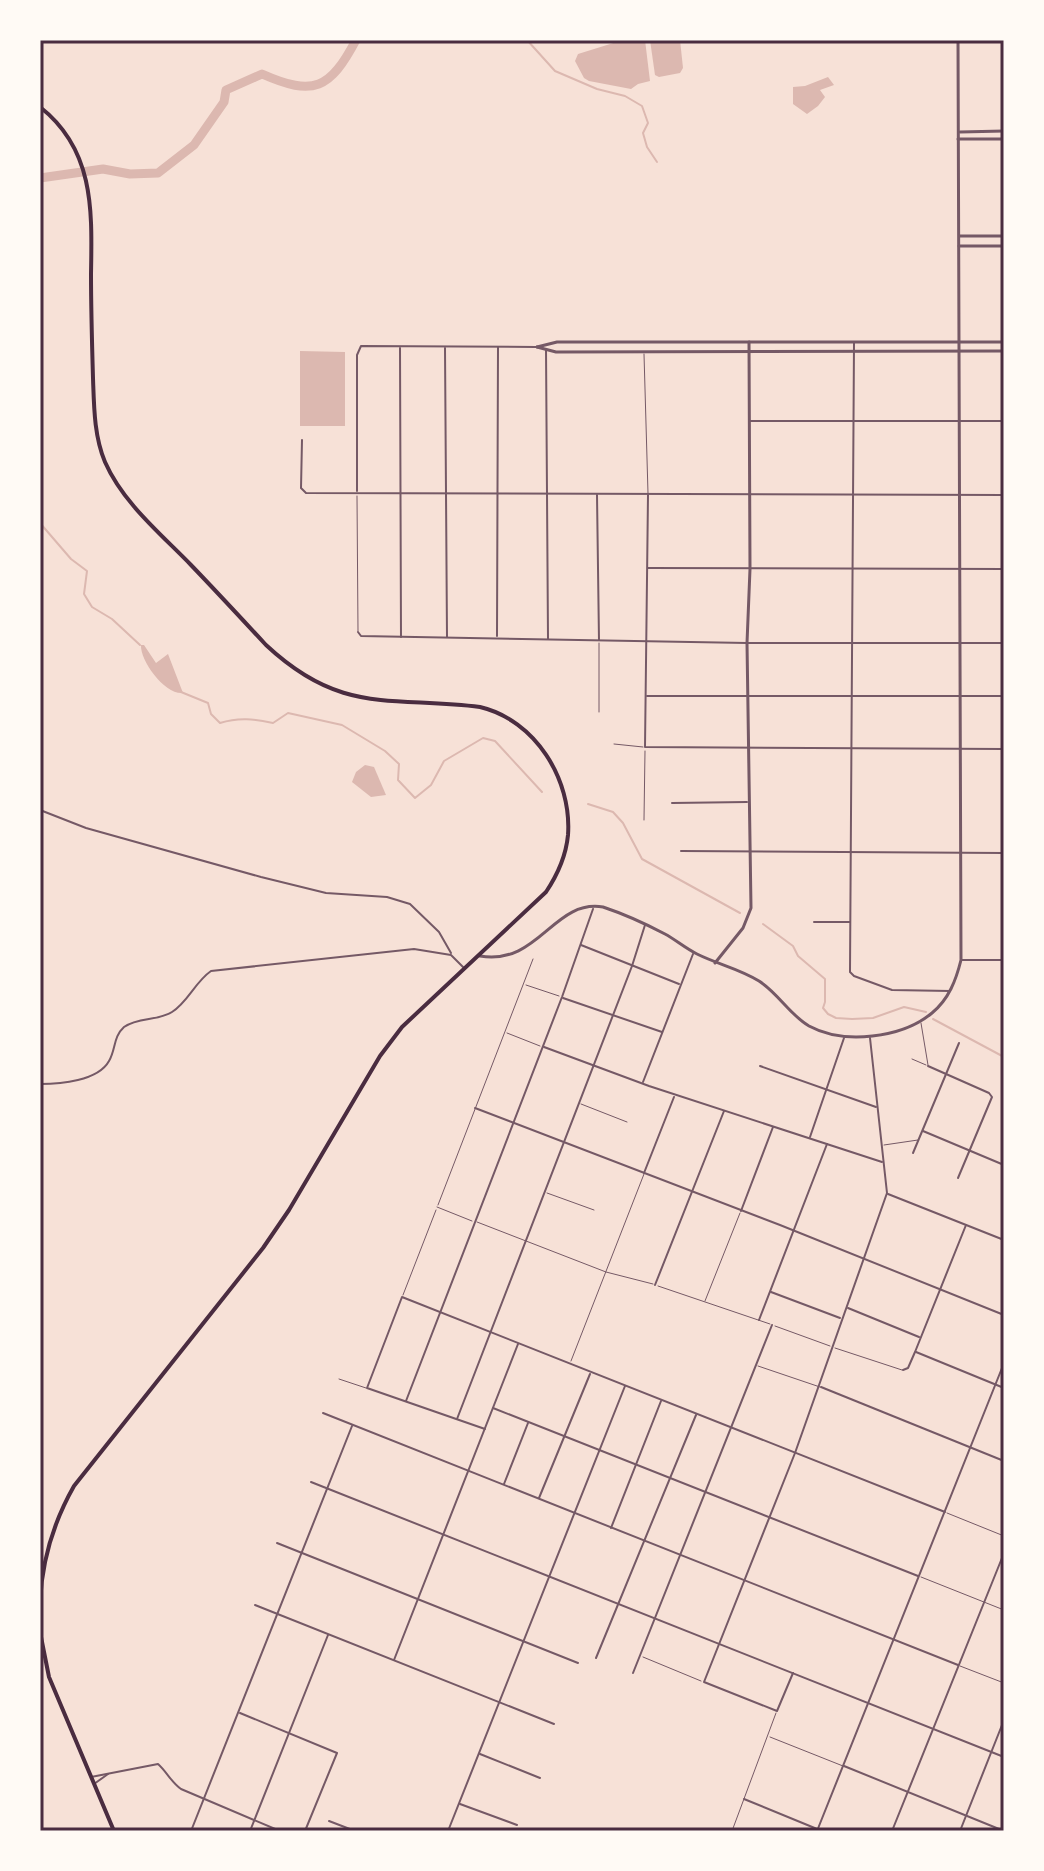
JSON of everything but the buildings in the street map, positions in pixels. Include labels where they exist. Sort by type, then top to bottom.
[{"type":"highway","points":[[40,107],[71,140],[83,163],[89,186],[96,427],[105,462],[117,484],[143,516],[266,645],[284,662],[317,683],[365,700],[467,705],[494,710],[527,730],[550,764],[566,804],[568,837],[562,864],[546,892],[402,1027],[380,1056],[289,1210],[263,1248],[74,1486],[57,1516],[48,1542],[40,1602]]},
{"type":"highway","points":[[40,1632],[49,1677],[114,1831]]},
{"type":"street","points":[[480,956],[519,952],[573,910],[594,906],[612,910],[665,934],[715,963],[759,981],[811,1027],[845,1036],[870,1037],[921,1021],[933,1012],[956,980],[961,960],[958,40]]},
{"type":"street","points":[[958,132],[1004,131]]},
{"type":"street","points":[[958,139],[1004,139]]},
{"type":"street","points":[[958,236],[1004,236]]},
{"type":"street","points":[[959,246],[1004,246]]},
{"type":"street","points":[[357,493],[357,355],[361,346],[537,347],[557,342],[1004,342]]},
{"type":"street","points":[[715,963],[748,919],[751,892],[747,802],[749,342]]},
{"type":"street","points":[[810,351],[811,342]]},
{"type":"street","points":[[854,342],[851,974],[892,990],[950,991]]},
{"type":"street","points":[[908,351],[909,342]]},
{"type":"street","points":[[546,344],[548,639]]},
{"type":"street","points":[[400,346],[401,637]]},
{"type":"street","points":[[445,347],[447,637]]},
{"type":"street","points":[[497,637],[498,347]]},
{"type":"street","points":[[537,347],[546,350],[644,351],[1004,351]]},
{"type":"street","points":[[749,421],[1004,421]]},
{"type":"street","points":[[302,440],[301,488],[306,493],[1004,495]]},
{"type":"street","points":[[597,494],[599,640]]},
{"type":"street","points":[[648,494],[645,747],[749,750],[1004,749]]},
{"type":"street","points":[[647,568],[1004,569]]},
{"type":"street","points":[[358,632],[361,636],[747,643],[1004,643]]},
{"type":"street","points":[[646,696],[1004,696]]},
{"type":"street","points":[[672,803],[747,802]]},
{"type":"street","points":[[40,810],[86,828],[261,877],[326,893],[387,897],[410,904],[439,932],[451,955],[465,969]]},
{"type":"street","points":[[681,851],[1004,853]]},
{"type":"street","points":[[406,1402],[594,906]]},
{"type":"street","points":[[814,922],[851,922]]},
{"type":"street","points":[[457,1420],[632,966],[645,925]]},
{"type":"street","points":[[580,944],[680,985]]},
{"type":"street","points":[[40,1084],[84,1078],[99,1072],[111,1058],[113,1042],[121,1029],[131,1023],[175,1011],[200,978],[211,971],[391,950],[414,949],[451,955]]},
{"type":"street","points":[[642,1084],[693,952]]},
{"type":"street","points":[[961,960],[1004,960]]},
{"type":"street","points":[[562,997],[662,1032]]},
{"type":"street","points":[[810,1138],[845,1036]]},
{"type":"street","points":[[793,1673],[777,1711],[704,1682],[820,1387],[887,1193],[870,1037]]},
{"type":"street","points":[[913,1153],[959,1043]]},
{"type":"street","points":[[543,1047],[642,1084],[884,1163]]},
{"type":"street","points":[[760,1066],[878,1108]]},
{"type":"street","points":[[928,1066],[992,1097],[958,1178]]},
{"type":"street","points":[[644,1174],[675,1095]]},
{"type":"street","points":[[475,1108],[1004,1315]]},
{"type":"street","points":[[655,1285],[724,1110]]},
{"type":"street","points":[[741,1211],[774,1126]]},
{"type":"street","points":[[922,1130],[1004,1165]]},
{"type":"street","points":[[759,1320],[827,1143]]},
{"type":"street","points":[[887,1193],[1004,1240]]},
{"type":"street","points":[[903,1370],[908,1368],[915,1352],[966,1225]]},
{"type":"street","points":[[770,1292],[842,1319]]},
{"type":"street","points":[[485,1429],[367,1388],[402,1297],[945,1512]]},
{"type":"street","points":[[847,1307],[921,1338]]},
{"type":"street","points":[[633,1673],[772,1325]]},
{"type":"street","points":[[394,1660],[519,1343]]},
{"type":"street","points":[[915,1352],[1004,1388]]},
{"type":"street","points":[[744,1799],[819,1830],[1004,1363]]},
{"type":"street","points":[[539,1499],[591,1372]]},
{"type":"street","points":[[448,1831],[626,1385]]},
{"type":"street","points":[[820,1387],[1004,1461]]},
{"type":"street","points":[[611,1528],[661,1400]]},
{"type":"street","points":[[493,1408],[919,1576]]},
{"type":"street","points":[[323,1413],[958,1665]]},
{"type":"street","points":[[596,1658],[696,1414]]},
{"type":"street","points":[[504,1485],[528,1422]]},
{"type":"street","points":[[191,1831],[352,1424]]},
{"type":"street","points":[[311,1482],[1004,1757]]},
{"type":"street","points":[[277,1543],[578,1663]]},
{"type":"street","points":[[892,1831],[1004,1553]]},
{"type":"street","points":[[255,1605],[554,1724]]},
{"type":"street","points":[[250,1831],[329,1634]]},
{"type":"street","points":[[238,1713],[337,1753],[305,1831]]},
{"type":"street","points":[[960,1831],[1004,1720]]},
{"type":"street","points":[[479,1754],[540,1778]]},
{"type":"street","points":[[91,1777],[158,1764],[168,1773],[172,1783],[280,1831]]},
{"type":"street","points":[[843,1766],[1004,1831]]},
{"type":"street","points":[[94,1784],[109,1774]]},
{"type":"street","points":[[459,1803],[517,1825]]},
{"type":"street","points":[[329,1821],[355,1831]]},
{"type":"lane","points":[[644,351],[648,494]]},
{"type":"lane","points":[[357,493],[358,632]]},
{"type":"lane","points":[[599,640],[599,712]]},
{"type":"lane","points":[[614,744],[645,747],[644,820]]},
{"type":"lane","points":[[402,1297],[533,959]]},
{"type":"lane","points":[[523,984],[562,997]]},
{"type":"lane","points":[[921,1021],[928,1066]]},
{"type":"lane","points":[[505,1033],[543,1047]]},
{"type":"lane","points":[[912,1059],[928,1066]]},
{"type":"lane","points":[[579,1103],[627,1122]]},
{"type":"lane","points":[[882,1145],[918,1140]]},
{"type":"lane","points":[[570,1364],[644,1174]]},
{"type":"lane","points":[[545,1192],[594,1210]]},
{"type":"lane","points":[[437,1207],[606,1272],[655,1285],[903,1370]]},
{"type":"lane","points":[[705,1302],[741,1211]]},
{"type":"lane","points":[[756,1365],[820,1387]]},
{"type":"lane","points":[[339,1379],[367,1388]]},
{"type":"lane","points":[[945,1512],[1004,1536]]},
{"type":"lane","points":[[919,1576],[1004,1610]]},
{"type":"lane","points":[[640,1656],[704,1682]]},
{"type":"lane","points":[[958,1665],[1004,1683]]},
{"type":"lane","points":[[732,1831],[777,1711]]},
{"type":"lane","points":[[768,1736],[843,1766]]},
{"type":"shaded area","points":[[623,40],[645,40],[650,81],[631,89],[584,78],[575,61],[578,54]]},
{"type":"shaded area","points":[[650,40],[680,40],[683,68],[680,73],[655,75]]},
{"type":"shaded area","points":[[828,77],[834,85],[820,90],[825,97],[818,106],[807,114],[793,104],[793,87]]},
{"type":"shaded area","points":[[300,351],[345,352],[345,426],[300,426]]},
{"type":"shaded area","points":[[141,645],[156,663],[168,654],[183,693],[169,689],[155,676],[145,660]]},
{"type":"shaded area","points":[[365,765],[374,767],[386,795],[371,797],[352,782],[356,772]]},
{"type":"waterway","points":[[40,178],[103,169],[130,174],[158,173],[194,145],[224,102],[226,90],[262,74],[295,85],[319,84],[338,69],[356,40]]},
{"type":"waterway","points":[[527,40],[555,71],[597,89],[625,96],[642,106],[648,123],[643,133],[647,147],[657,162]]},
{"type":"waterway","points":[[40,523],[71,559],[87,571],[84,594],[92,607],[112,619],[140,645]]},
{"type":"waterway","points":[[181,692],[208,703],[211,714],[220,723],[246,719],[273,723],[288,713],[342,725],[385,751],[399,764],[398,780],[415,798],[431,785],[444,761],[483,738],[495,741],[542,792]]},
{"type":"waterway","points":[[588,804],[613,812],[623,823],[642,859],[740,913]]},
{"type":"waterway","points":[[763,924],[793,946],[798,956],[825,979],[823,1008],[828,1014],[852,1019],[873,1018],[904,1007],[926,1012]]},
{"type":"waterway","points":[[933,1019],[1004,1057]]}]
